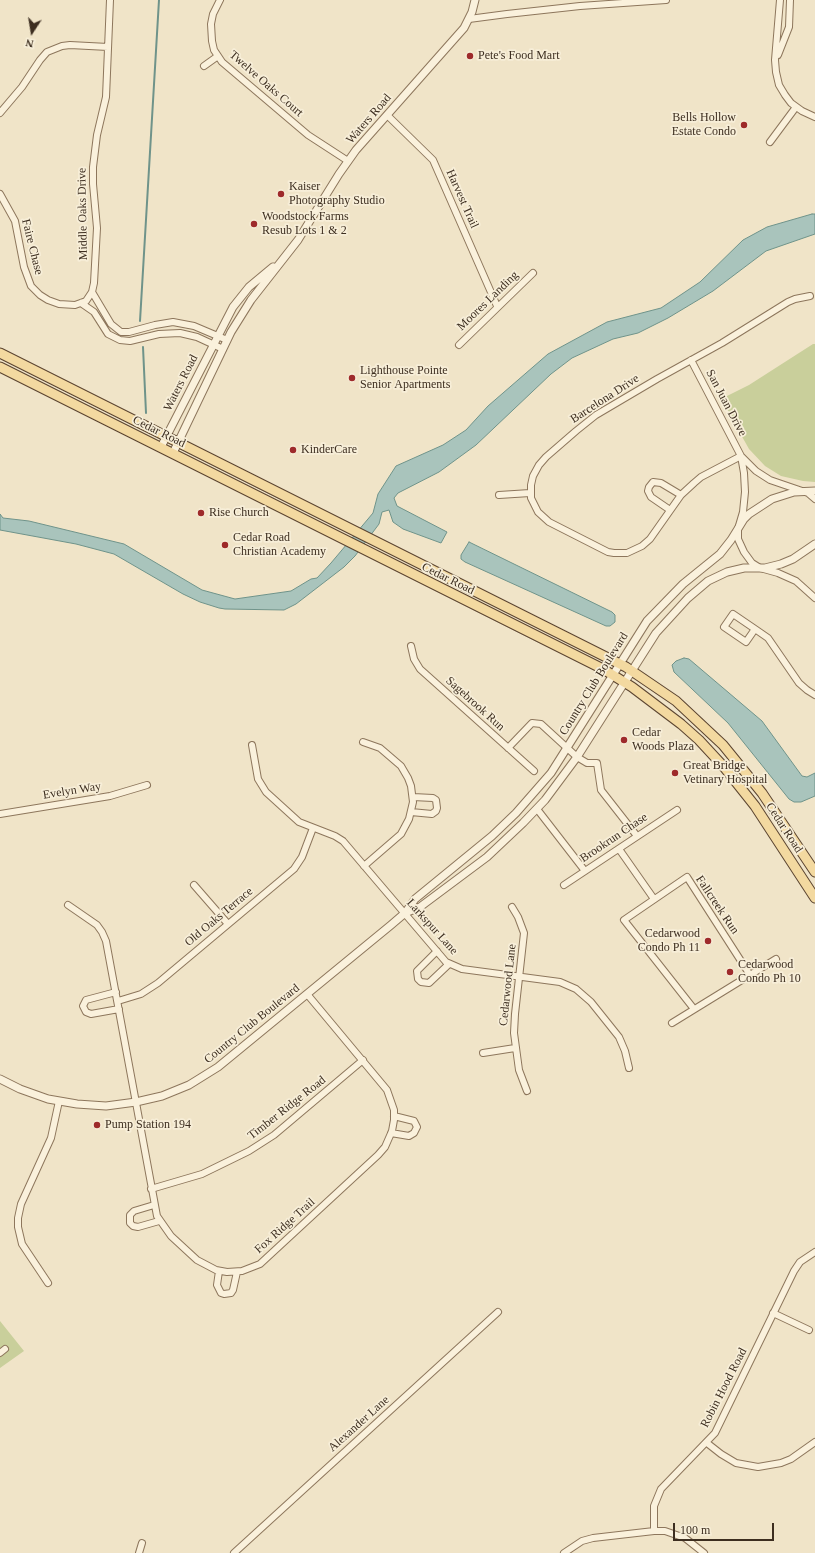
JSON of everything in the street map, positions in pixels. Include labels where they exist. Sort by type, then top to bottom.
[{"type":"main road","name":"Cedar Road","points":[[0,353],[352,528],[621,664],[632,671],[676,701],[728,750],[762,793],[815,872]]},
{"type":"main road","name":"Cedar Road","points":[[0,367],[625,682],[642,693],[700,740],[724,767],[755,806],[815,898]]},
{"type":"street","name":"Middle Oaks Drive","points":[[92,292],[94,283],[97,228],[93,167],[97,135],[106,97],[110,0]]},
{"type":"street","name":"Twelve Oaks Court","points":[[220,0],[213,14],[211,24],[212,41],[222,62],[308,136],[348,161]]},
{"type":"street","name":"Waters Road","points":[[173,453],[222,349],[250,300],[298,240],[348,161],[459,35],[469,19],[475,0]]},
{"type":"street","points":[[469,19],[596,3],[666,0]]},
{"type":"street","points":[[780,0],[776,60],[776,72],[779,85],[784,95],[796,107],[815,117]]},
{"type":"street","points":[[776,60],[786,38],[789,27],[790,0]]},
{"type":"street","points":[[0,113],[22,87],[47,52],[62,46],[70,45],[108,47]]},
{"type":"street","points":[[204,66],[218,56]]},
{"type":"street","points":[[770,142],[796,107]]},
{"type":"street","name":"Harvest Trail","points":[[387,115],[433,160],[497,306]]},
{"type":"street","name":"Faire Chase","points":[[0,194],[15,221],[24,267],[32,286],[40,295],[59,304],[75,305],[81,303]]},
{"type":"street","name":"Waters Road","points":[[161,447],[212,344],[233,306],[258,278],[284,258]]},
{"type":"street","name":"Moores Landing","points":[[459,345],[497,306],[533,273]]},
{"type":"street","points":[[222,349],[192,335],[173,332],[159,334],[135,341],[120,340],[108,334],[94,312],[81,303],[89,297],[92,292],[111,324],[121,332],[129,332],[173,322],[194,326],[227,340]]},
{"type":"street","name":"Barcelona Drive","points":[[530,493],[533,476],[539,465],[546,457],[596,415],[656,379],[748,328],[788,302],[810,296]]},
{"type":"street","name":"San Juan Drive","points":[[691,360],[741,456],[756,471],[770,480],[808,493],[815,500]]},
{"type":"street","points":[[499,494],[530,493],[534,506],[543,518],[564,530],[614,553],[627,553],[642,546],[650,539],[681,495],[701,477],[741,456]]},
{"type":"street","name":"San Juan Drive","points":[[741,456],[745,492],[743,512],[738,529],[738,539],[744,552],[752,563],[760,568],[778,573],[796,581],[815,598]]},
{"type":"street","points":[[670,510],[651,497],[648,491],[649,487],[653,482],[657,482],[681,495]]},
{"type":"street","name":"Country Club Boulevard","points":[[405,913],[420,907],[487,857],[537,809],[572,752],[613,676],[647,621],[683,584],[720,554],[749,514],[763,504],[779,497],[801,491],[815,491]]},
{"type":"street","name":"Country Club Boulevard","points":[[0,1079],[37,1095],[59,1101],[106,1106],[153,1099],[174,1092],[209,1074],[405,913],[415,899],[512,818],[572,752],[625,682],[656,633],[666,620],[688,598],[708,581],[727,572],[735,569],[760,568],[781,564],[793,559],[815,544]]},
{"type":"street","points":[[755,629],[746,642],[724,627],[733,614],[755,629],[772,642],[799,683],[815,695]]},
{"type":"street","name":"Sagebrook Run","points":[[411,646],[414,659],[420,669],[534,772]]},
{"type":"street","points":[[508,748],[528,726],[537,723],[541,724],[572,752],[587,763],[597,763],[601,790],[637,836]]},
{"type":"street","points":[[363,742],[380,748],[401,766],[408,778],[413,797],[410,820],[401,834],[364,866]]},
{"type":"street","name":"Larkspur Lane","points":[[252,745],[258,779],[263,789],[298,822],[343,841],[437,952],[449,964],[462,969],[560,982],[572,987],[585,996],[619,1037],[625,1051],[628,1068]]},
{"type":"street","name":"Evelyn Way","points":[[0,814],[110,796],[147,785]]},
{"type":"street","points":[[411,812],[432,814],[437,808],[436,800],[433,798],[413,797]]},
{"type":"street","points":[[537,809],[585,871]]},
{"type":"street","name":"Brookrun Chase","points":[[564,885],[676,810]]},
{"type":"street","name":"Old Oaks Terrace","points":[[118,1001],[141,994],[158,983],[294,869],[302,857],[313,828]]},
{"type":"street","points":[[619,849],[654,899]]},
{"type":"street","name":"Fallcreek Run","points":[[694,1009],[624,920],[687,877],[750,975]]},
{"type":"street","points":[[194,884],[228,924]]},
{"type":"street","name":"Fox Ridge Trail","points":[[68,905],[97,925],[106,941],[154,1205],[159,1221],[171,1236],[197,1260],[206,1266],[219,1271],[237,1272],[260,1264],[378,1155],[385,1147],[392,1133],[394,1116],[393,1104],[387,1090],[307,994]]},
{"type":"street","name":"Cedarwood Lane","points":[[512,907],[518,917],[524,933],[515,1014],[515,1048],[519,1070],[527,1091]]},
{"type":"street","points":[[437,952],[418,971],[418,979],[421,982],[429,983],[449,964]]},
{"type":"street","points":[[672,1023],[776,959]]},
{"type":"street","points":[[116,992],[86,1000],[83,1006],[86,1012],[91,1014],[119,1009]]},
{"type":"street","points":[[483,1053],[515,1048]]},
{"type":"street","name":"Timber Ridge Road","points":[[151,1189],[202,1174],[249,1151],[274,1135],[363,1060]]},
{"type":"street","points":[[48,1283],[22,1244],[18,1227],[18,1218],[21,1204],[51,1138],[59,1101]]},
{"type":"street","points":[[392,1133],[409,1136],[414,1133],[417,1127],[414,1121],[394,1116]]},
{"type":"street","points":[[154,1205],[134,1211],[130,1215],[130,1223],[138,1227],[159,1221]]},
{"type":"street","name":"Robin Hood Road","points":[[654,1531],[654,1506],[661,1489],[665,1483],[707,1443],[715,1433],[796,1268],[800,1262],[815,1252]]},
{"type":"street","points":[[219,1271],[217,1285],[221,1293],[227,1294],[233,1290],[237,1272]]},
{"type":"street","name":"Alexander Lane","points":[[234,1553],[498,1312]]},
{"type":"street","points":[[773,1313],[809,1330]]},
{"type":"street","points":[[707,1443],[720,1454],[736,1463],[758,1467],[781,1463],[790,1459],[815,1442]]},
{"type":"street","points":[[564,1553],[573,1550],[582,1541],[593,1538],[665,1531],[685,1538],[704,1553]]},
{"type":"street","points":[[139,1553],[142,1543]]},
{"type":"green space","points":[[815,344],[815,482],[781,476],[765,466],[749,449],[721,399],[749,385]]},
{"type":"green space","points":[[0,1321],[24,1351],[0,1368]]},
{"type":"water","points":[[815,214],[815,234],[766,251],[713,291],[668,318],[638,333],[613,339],[572,358],[551,374],[476,445],[439,472],[398,493],[394,498],[397,506],[447,532],[441,543],[403,529],[393,522],[389,510],[382,512],[379,524],[355,556],[344,567],[296,604],[284,610],[219,608],[200,602],[183,594],[114,554],[76,544],[0,530],[0,514],[3,518],[29,521],[124,544],[202,590],[235,599],[291,591],[311,579],[317,578],[373,513],[378,494],[396,466],[443,445],[466,430],[488,406],[548,354],[607,322],[661,308],[700,282],[743,240],[767,227]]},
{"type":"water","points":[[469,542],[612,612],[615,615],[615,622],[610,626],[606,626],[465,562],[461,559],[461,555]]},
{"type":"water","points":[[684,658],[689,659],[762,721],[802,776],[807,777],[815,773],[815,796],[801,802],[794,802],[789,799],[728,723],[674,672],[672,665],[676,661]]},
{"type":"waterway","points":[[140,321],[159,0]]},
{"type":"waterway","points":[[143,347],[146,413]]},
{"type":"place","name":"Pete's Food Mart","points":[[470,56]]},
{"type":"place","name":"Bells Hollow Estate Condo","points":[[744,125]]},
{"type":"place","name":"Kaiser Photography Studio","points":[[281,194]]},
{"type":"place","name":"Woodstock Farms Resub Lots 1 & 2","points":[[254,224]]},
{"type":"place","name":"Lighthouse Pointe Senior Apartments","points":[[352,378]]},
{"type":"place","name":"KinderCare","points":[[293,450]]},
{"type":"place","name":"Rise Church","points":[[201,513]]},
{"type":"place","name":"Cedar Road Christian Academy","points":[[225,545]]},
{"type":"place","name":"Cedar Woods Plaza","points":[[624,740]]},
{"type":"place","name":"Great Bridge Vetinary Hospital","points":[[675,773]]},
{"type":"place","name":"Cedarwood Condo Ph 11","points":[[708,941]]},
{"type":"place","name":"Cedarwood Condo Ph 10","points":[[730,972]]},
{"type":"place","name":"Pump Station 194","points":[[97,1125]]}]
